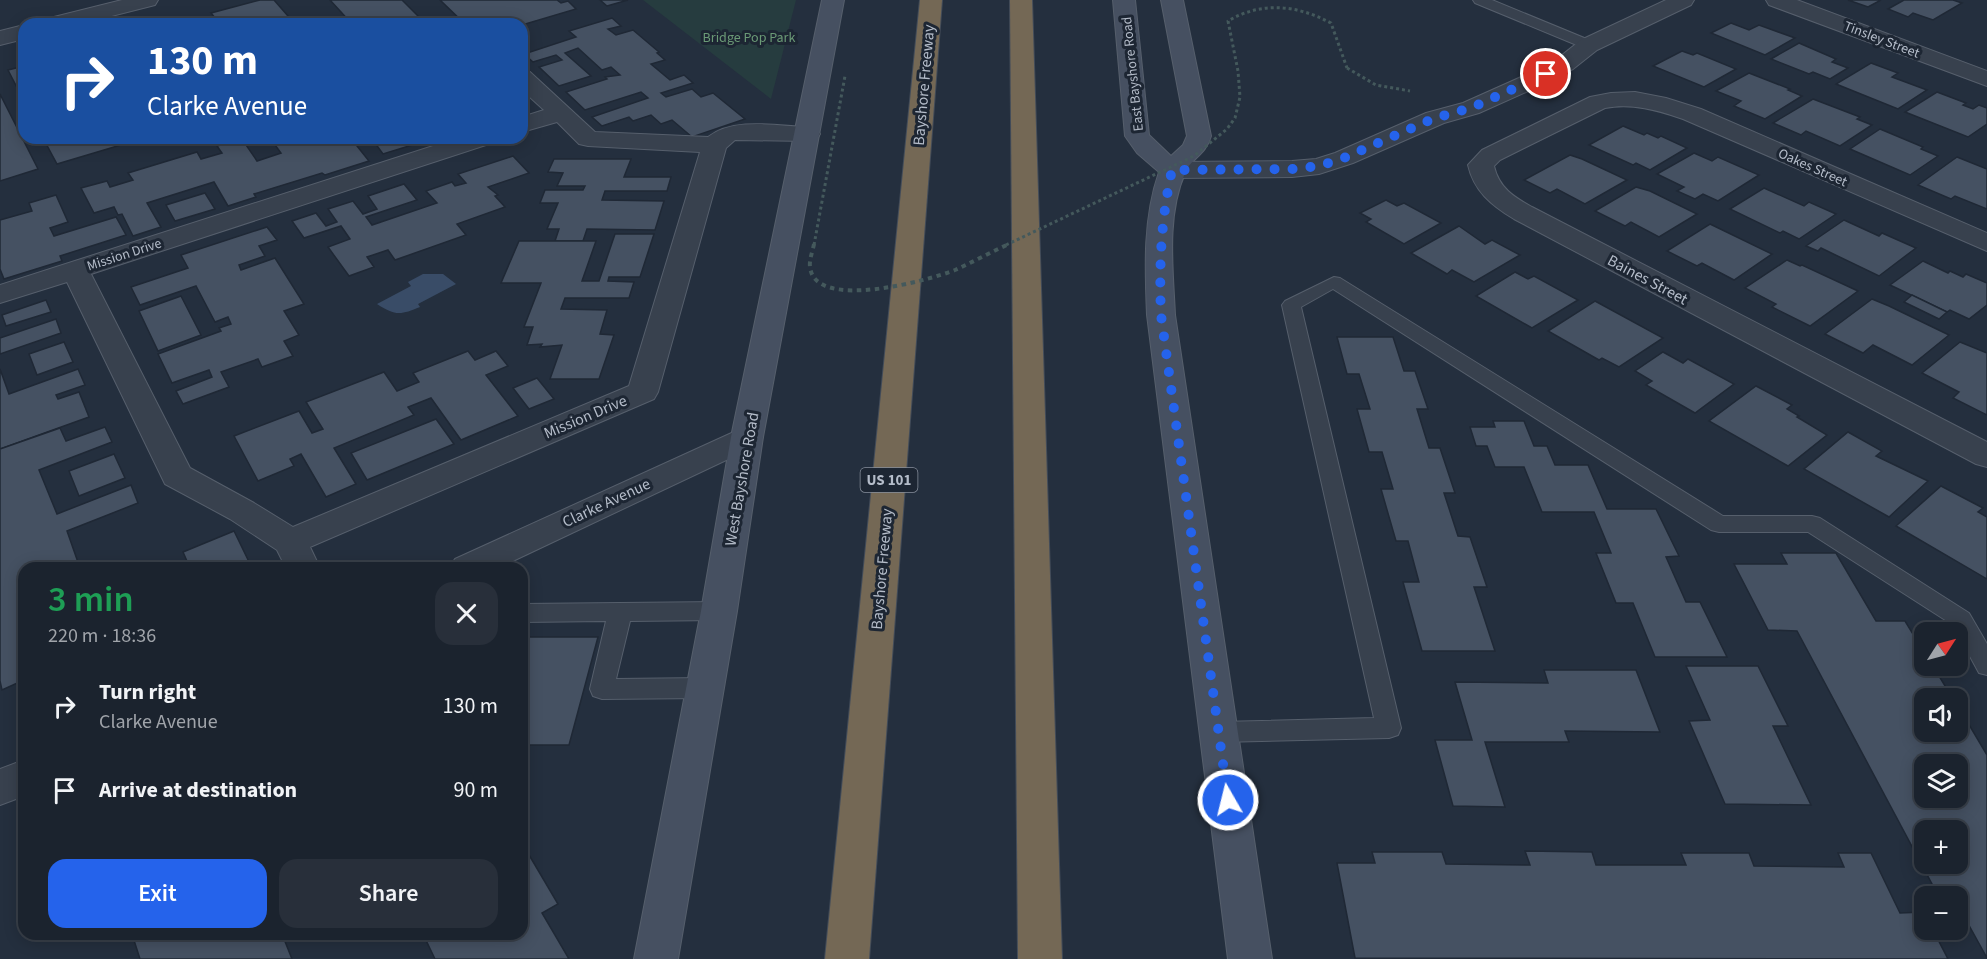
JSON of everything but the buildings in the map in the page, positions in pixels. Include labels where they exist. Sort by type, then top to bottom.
[{"type":"highway","name":"Bayshore Freeway","points":[[848,959],[931,0]]},
{"type":"highway","points":[[1021,0],[1040,959]]},
{"type":"main road","name":"West Bayshore Road","points":[[656,959],[719,611],[747,437],[833,0]]},
{"type":"main road","name":"East Bayshore Road","points":[[1124,0],[1137,136],[1146,148],[1172,170]]},
{"type":"main road","points":[[1172,0],[1198,136],[1196,147],[1172,170],[1164,204],[1160,239],[1161,315],[1250,959]]},
{"type":"street","points":[[77,18],[147,0]]},
{"type":"street","points":[[1172,170],[1293,169],[1319,166],[1344,158],[1435,118],[1471,108],[1527,83],[1565,64],[1589,45],[1683,0]]},
{"type":"street","name":"Tinsley Street","points":[[1777,0],[1987,79]]},
{"type":"street","points":[[0,38],[18,34]]},
{"type":"street","points":[[528,83],[588,139],[714,145],[728,134],[808,134]]},
{"type":"street","name":"Baines Street","points":[[1637,98],[1616,98],[1598,102],[1491,155],[1481,165],[1483,177],[1489,189],[1499,199],[1522,213],[1987,456]]},
{"type":"street","name":"Oakes Street","points":[[1637,98],[1660,102],[1692,114],[1987,243]]},
{"type":"street","points":[[528,123],[561,113]]},
{"type":"street","name":"Mission Drive","points":[[0,294],[464,144]]},
{"type":"street","name":"Mission Drive","points":[[75,270],[177,476],[242,511],[297,555],[644,392],[714,145]]},
{"type":"street","name":"Clarke Avenue","points":[[479,562],[747,437]]},
{"type":"street","points":[[0,788],[18,780]]},
{"type":"lane","points":[[1487,3],[1518,0]]},
{"type":"lane","points":[[1487,3],[1589,45]]},
{"type":"lane","points":[[1219,732],[1389,728],[1292,305],[1334,282],[1719,524],[1812,524],[1961,619],[1987,666]]},
{"type":"lane","points":[[528,612],[719,611]]},
{"type":"lane","points":[[620,612],[602,689],[705,688]]},
{"type":"path","points":[[845,76],[810,267],[818,281],[831,288],[856,290],[888,288],[924,281],[954,270],[1194,156],[1221,134],[1236,117],[1241,91],[1228,21],[1239,10],[1255,5],[1281,3],[1309,10],[1331,22],[1347,68],[1362,81],[1384,88],[1413,92]]},
{"type":"green space","name":"Bridge Pop Park","points":[[643,0],[796,0],[771,99]]},
{"type":"water","points":[[423,274],[443,274],[456,284],[418,304],[420,307],[408,312],[389,311],[377,304],[411,286],[408,282]]},
{"type":"route","points":[[1228,800],[1161,315],[1160,239],[1164,204],[1172,170],[1293,169],[1319,166],[1344,158],[1435,118],[1471,108],[1546,74]]}]
